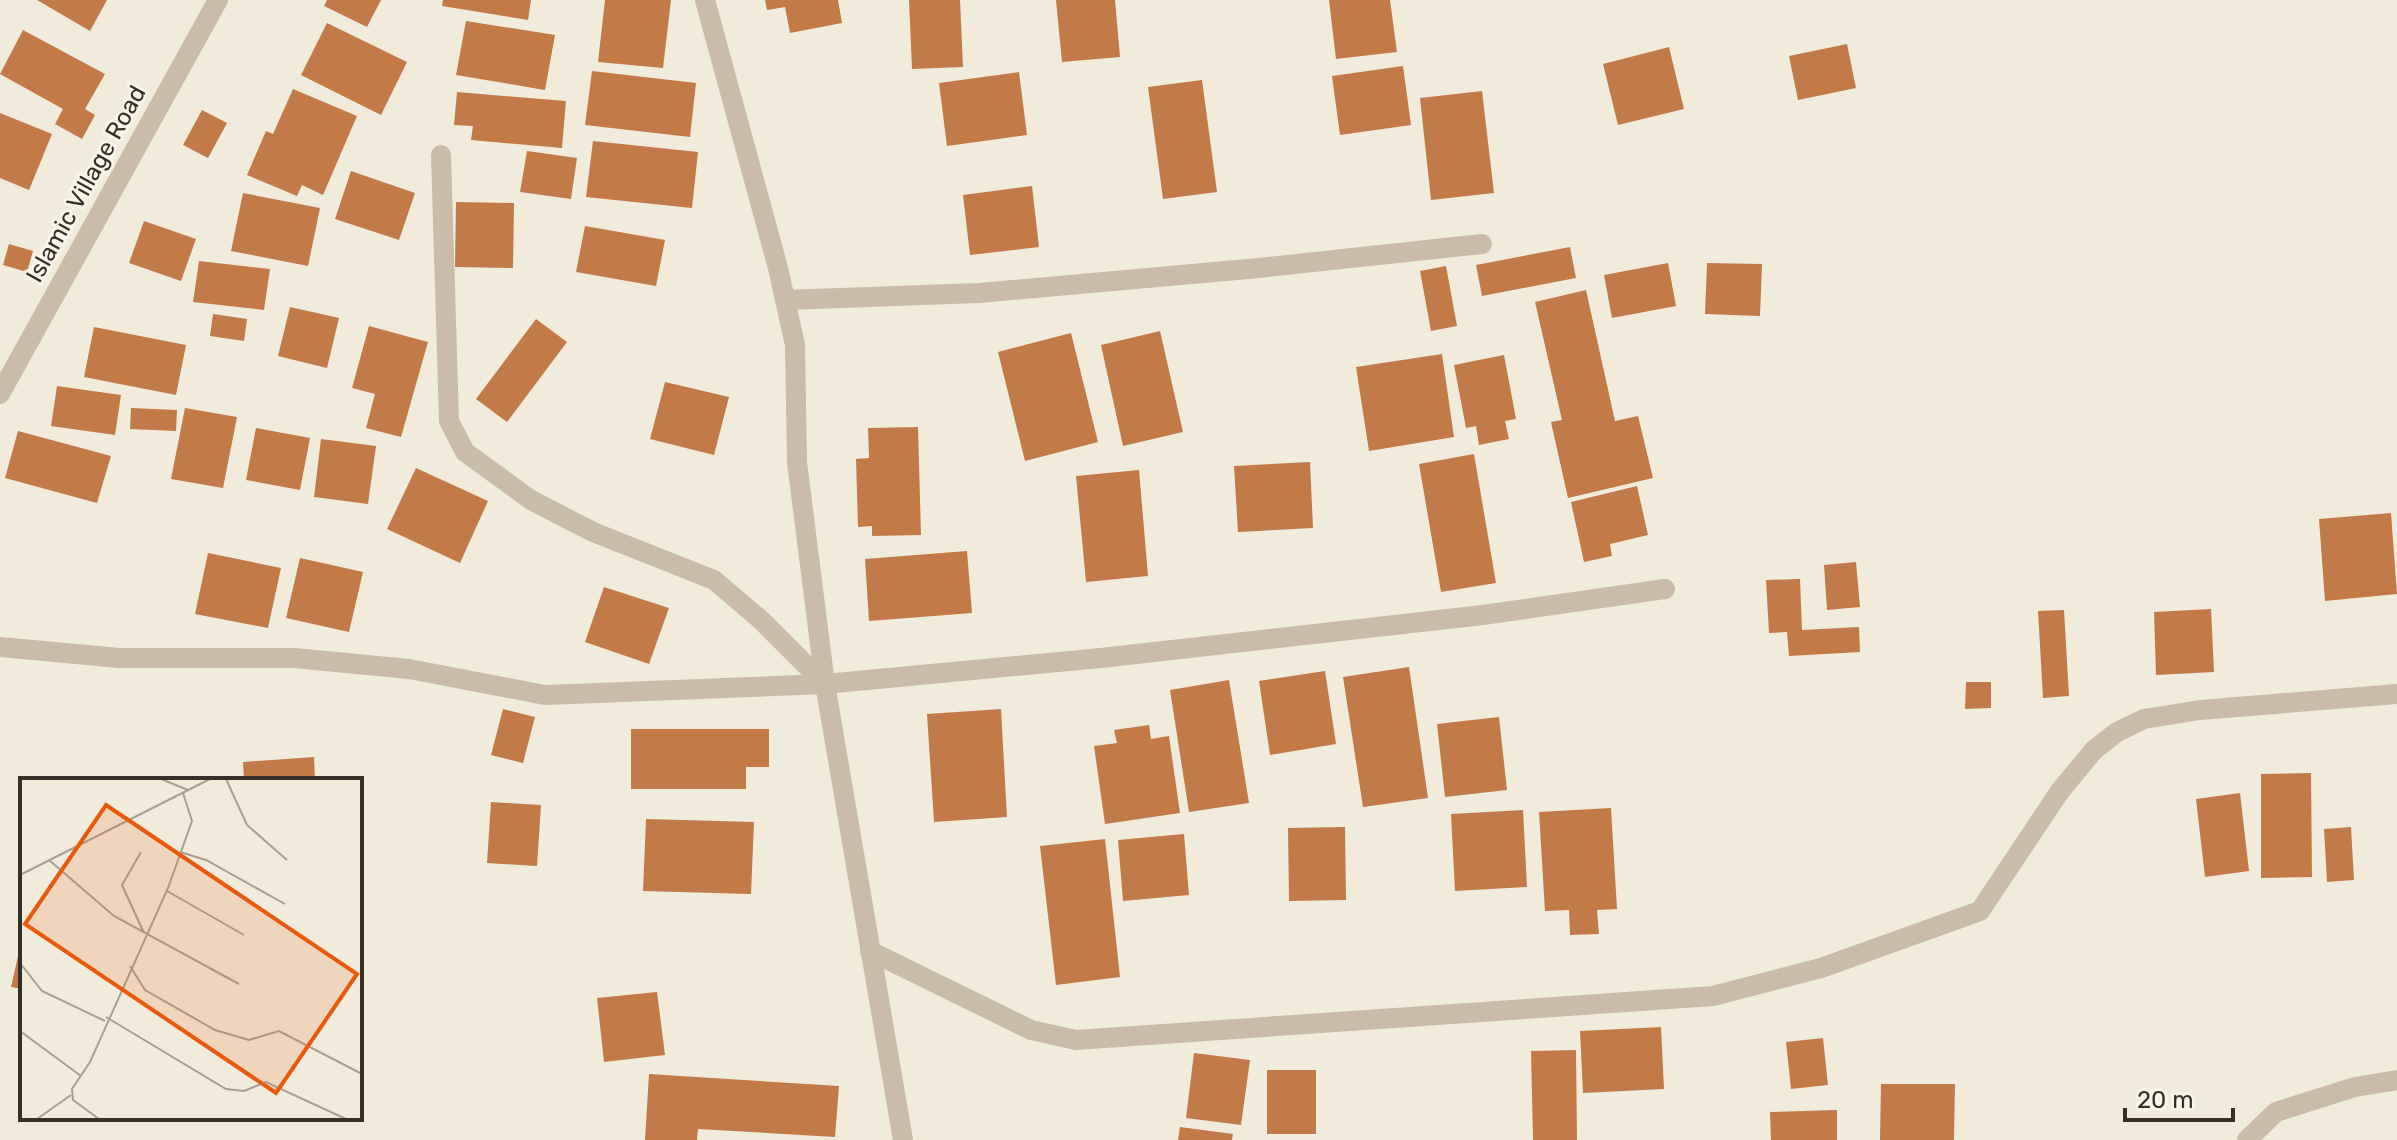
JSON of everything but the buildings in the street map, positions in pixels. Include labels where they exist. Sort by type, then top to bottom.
[{"type":"street","name":"Islamic Village Road","points":[[0,394],[218,0]]},
{"type":"street","points":[[705,0],[795,345],[797,462],[825,684],[903,1140]]},
{"type":"street","points":[[441,155],[449,421],[465,452],[531,500],[593,532],[714,580],[761,620],[825,684]]},
{"type":"street","points":[[785,300],[979,293],[1482,244]]},
{"type":"street","points":[[0,647],[119,658],[294,658],[409,669],[545,695],[825,684],[1101,658],[1468,617],[1665,589]]},
{"type":"street","points":[[870,951],[1031,1030],[1076,1040],[1713,996],[1821,968],[1980,911],[2060,791],[2094,750],[2117,732],[2144,719],[2200,710],[2397,694]]},
{"type":"street","points":[[2247,1140],[2276,1112],[2355,1087],[2397,1080]]}]
